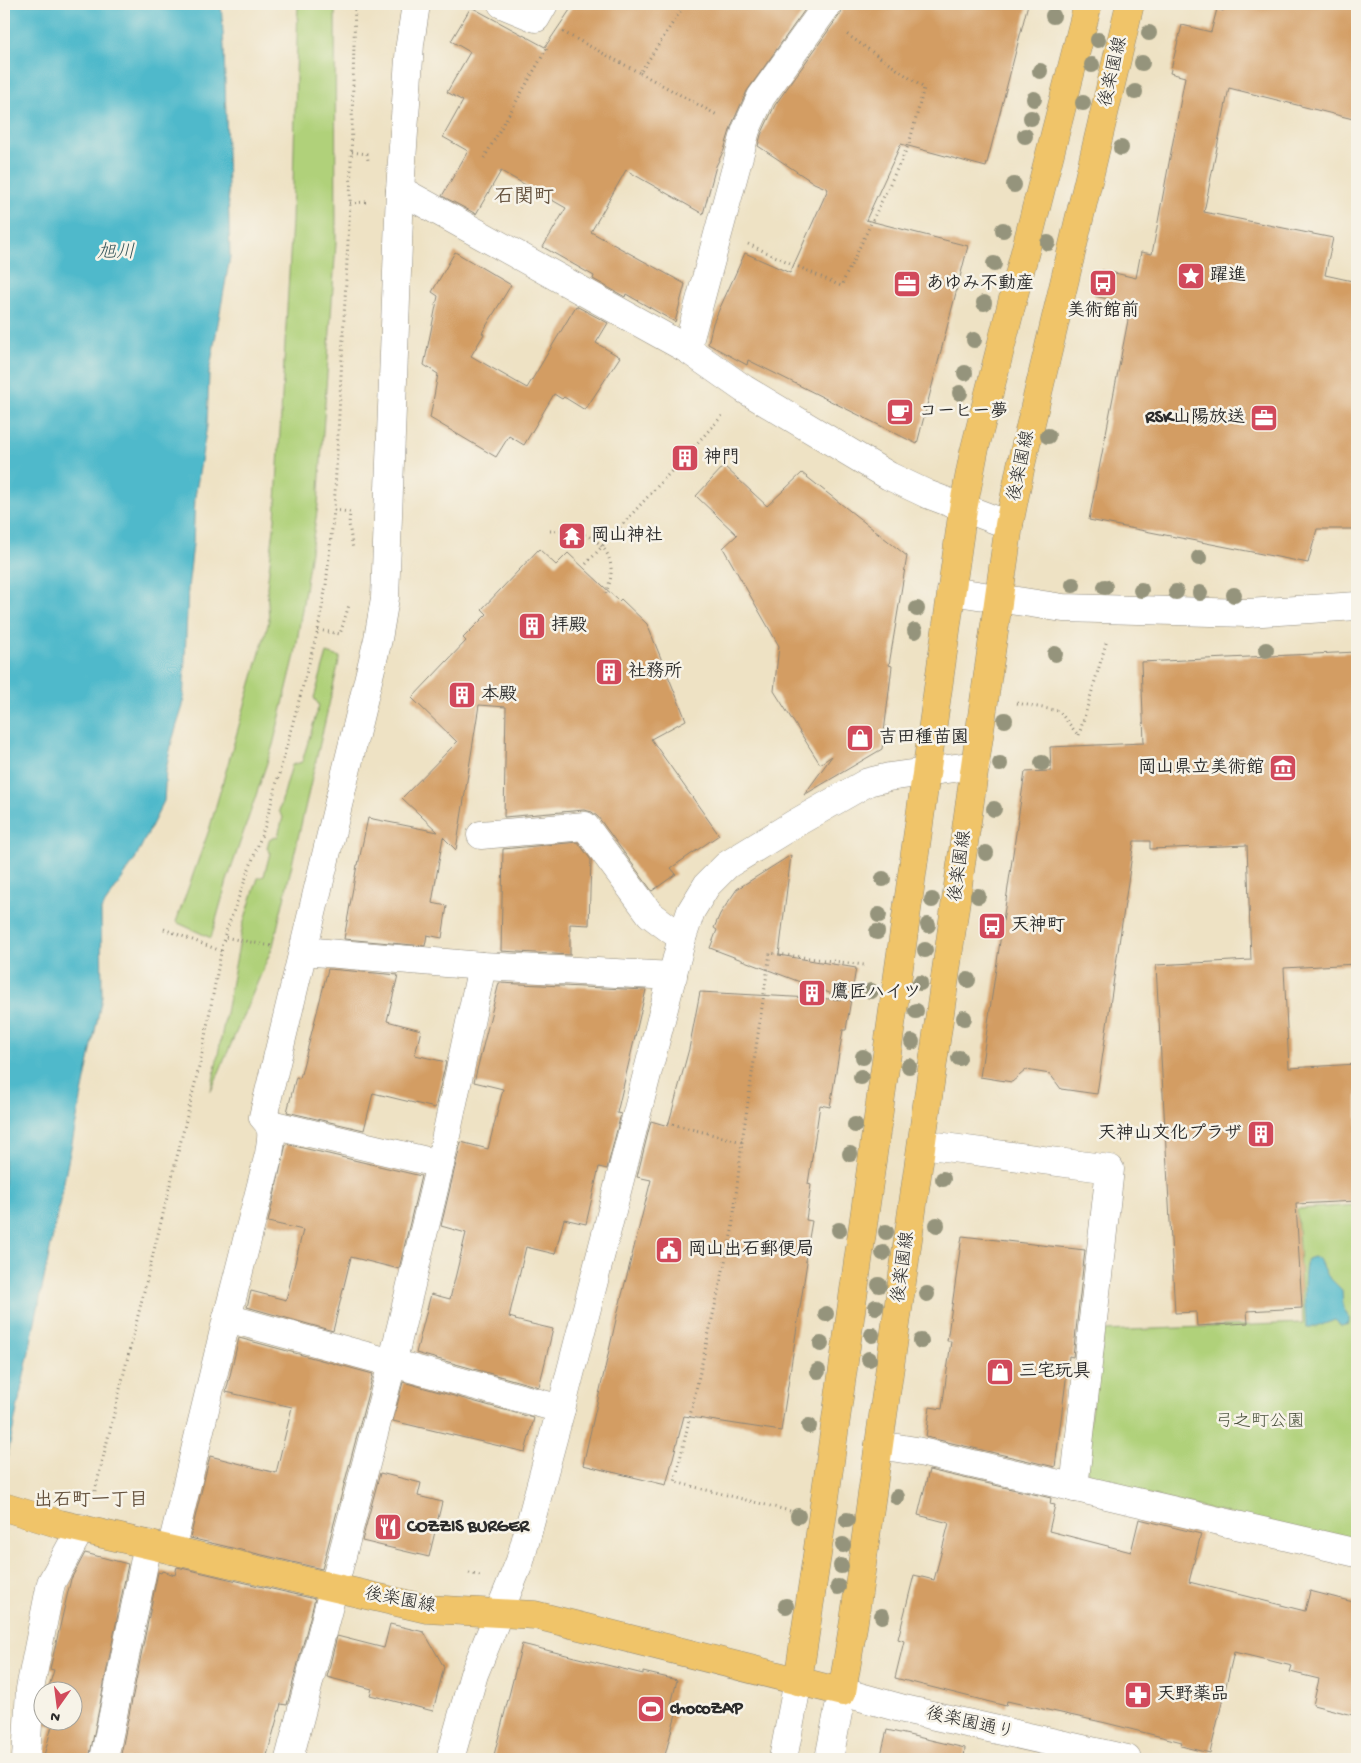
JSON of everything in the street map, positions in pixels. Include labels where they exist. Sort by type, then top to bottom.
[{"type":"main road","points":[[798,1681],[927,772],[962,508],[974,452],[1088,4]]},
{"type":"main road","name":"後楽園線","points":[[4,1507],[71,1526],[427,1609],[535,1615],[842,1692],[852,1640],[1009,525],[1021,465],[1130,4]]},
{"type":"street","points":[[104,1759],[145,1561],[159,1547],[227,1318],[270,1154],[272,1133],[267,1120],[303,951],[378,639],[386,598],[400,190],[410,44],[416,4]]},
{"type":"street","points":[[502,4],[546,17]]},
{"type":"street","points":[[687,349],[746,130],[761,97],[824,9]]},
{"type":"street","points":[[400,190],[687,349],[744,389],[889,476],[962,508],[1009,525]]},
{"type":"street","points":[[952,591],[1063,608],[1248,613],[1357,606]]},
{"type":"street","points":[[450,1759],[474,1674],[520,1561],[682,938],[691,911],[706,885],[728,865],[794,824],[868,782],[889,777],[976,765]]},
{"type":"street","points":[[481,835],[585,826],[650,914],[682,938]]},
{"type":"street","points":[[303,951],[482,966],[673,976]]},
{"type":"street","points":[[288,1759],[335,1587],[392,1364],[440,1164],[482,966]]},
{"type":"street","points":[[267,1120],[440,1164]]},
{"type":"street","points":[[922,1144],[1110,1169],[1074,1488]]},
{"type":"street","points":[[227,1318],[561,1409]]},
{"type":"street","points":[[879,1445],[916,1451],[1357,1553]]},
{"type":"street","points":[[26,1759],[30,1689],[51,1583],[71,1526]]},
{"type":"street","points":[[783,1759],[798,1681]]},
{"type":"street","points":[[830,1759],[842,1692]]},
{"type":"street","name":"後楽園通り","points":[[842,1692],[904,1709],[1126,1759]]},
{"type":"path","points":[[95,1491],[200,1063],[224,937],[265,826],[318,630],[326,585],[334,510],[350,204],[355,4]]},
{"type":"path","points":[[640,73],[685,4]]},
{"type":"path","points":[[718,231],[800,266],[841,286],[909,144],[924,88],[824,9]]},
{"type":"path","points":[[484,158],[546,17],[640,73],[746,130]]},
{"type":"path","points":[[352,152],[367,154],[368,159]]},
{"type":"path","points":[[350,204],[366,202],[367,199]]},
{"type":"path","points":[[586,564],[732,406],[744,389]]},
{"type":"path","points":[[334,510],[350,512],[348,524],[354,558]]},
{"type":"path","points":[[550,531],[570,531],[591,538],[603,546],[610,558],[611,575],[606,593]]},
{"type":"path","points":[[318,630],[340,634],[350,602]]},
{"type":"path","points":[[1017,703],[1059,711],[1079,736],[1107,640]]},
{"type":"path","points":[[164,929],[221,951]]},
{"type":"path","points":[[224,937],[274,946]]},
{"type":"path","points":[[791,1511],[675,1482],[732,1231],[742,1142],[770,953],[864,965]]},
{"type":"path","points":[[666,1123],[742,1142]]},
{"type":"green space","points":[[298,4],[335,4],[336,243],[318,505],[295,655],[273,745],[227,881],[211,938],[176,922],[209,830],[269,621],[267,587],[275,519],[292,221]]},
{"type":"green space","points":[[327,653],[340,657],[273,946],[211,1091],[243,924],[258,878],[264,876],[270,853],[267,848],[269,840],[278,836],[283,817],[279,811],[292,765],[302,762],[319,705],[314,698]]},
{"type":"green space","name":"弓之町公園","points":[[1357,1205],[1357,1544],[1093,1482],[1083,1462],[1104,1331],[1303,1323],[1297,1209]]},
{"type":"water","name":"旭川","points":[[4,4],[221,4],[230,257],[209,373],[207,426],[195,497],[193,544],[188,588],[183,706],[172,741],[166,770],[164,801],[134,861],[101,910],[102,997],[4,1473]]},
{"type":"water","points":[[1313,1257],[1319,1259],[1326,1274],[1342,1290],[1343,1307],[1349,1318],[1349,1324],[1341,1326],[1335,1320],[1316,1327],[1306,1327],[1305,1276],[1307,1259]]},
{"type":"building","points":[[574,4],[809,4],[747,91],[716,166],[703,214],[626,170],[591,232],[685,284],[675,322],[626,294],[625,297],[593,279],[594,276],[543,247],[566,208],[501,171],[476,214],[442,196],[468,151],[443,137],[463,101],[447,92],[470,52],[451,41],[471,7],[545,47]]},
{"type":"building","points":[[843,4],[1028,4],[986,167],[901,144],[866,220],[968,246],[917,444],[748,360],[747,365],[708,344],[713,323],[745,253],[790,273],[828,189],[814,183],[758,146],[775,105],[841,13]]},
{"type":"building","points":[[1225,4],[1357,4],[1357,120],[1229,88],[1204,212],[1333,238],[1325,275],[1357,282],[1357,529],[1317,529],[1308,563],[1089,520],[1131,305],[1095,296],[1102,270],[1136,278],[1141,252],[1152,254],[1185,77],[1170,73],[1182,25],[1211,32],[1217,9],[1223,11]]},
{"type":"building","points":[[455,252],[511,285],[482,333],[484,334],[471,356],[527,388],[576,306],[608,323],[596,343],[620,357],[585,410],[564,397],[562,399],[554,394],[524,445],[509,436],[496,457],[430,418],[438,374],[424,365],[438,296],[432,292]]},
{"type":"building","points":[[724,466],[767,506],[802,473],[907,556],[889,665],[892,666],[882,749],[804,795],[832,756],[820,764],[774,691],[779,646],[723,548],[737,535],[696,496]]},
{"type":"building","points":[[539,549],[556,565],[568,553],[619,601],[621,599],[647,624],[686,720],[651,739],[719,835],[671,868],[676,874],[652,891],[598,817],[592,812],[584,810],[504,817],[506,707],[479,705],[456,850],[443,837],[432,903],[447,906],[442,938],[427,935],[425,946],[344,939],[357,865],[368,818],[438,832],[402,798],[457,742],[412,698],[466,641],[463,638],[487,614],[482,609]]},
{"type":"building","points":[[1357,652],[1357,964],[1284,968],[1289,1068],[1357,1064],[1357,1201],[1296,1204],[1302,1308],[1247,1311],[1248,1323],[1197,1326],[1196,1312],[1175,1313],[1156,965],[1251,960],[1247,845],[1150,849],[1150,841],[1134,841],[1097,1094],[1061,1089],[1050,1074],[1026,1070],[1012,1082],[980,1077],[1025,772],[1051,771],[1050,747],[1144,743],[1141,662]]},
{"type":"building","points":[[578,842],[591,860],[589,925],[570,924],[570,955],[501,951],[503,849]]},
{"type":"building","points":[[791,855],[779,955],[856,968],[846,1030],[843,1030],[830,1107],[820,1105],[808,1184],[811,1185],[806,1220],[812,1221],[781,1431],[684,1416],[666,1485],[583,1465],[618,1311],[651,1180],[637,1177],[651,1121],[668,1126],[689,1049],[700,992],[848,1000],[710,948],[717,930],[714,928],[720,914],[737,889]]},
{"type":"building","points":[[328,969],[398,975],[387,1021],[421,1030],[415,1055],[446,1062],[435,1108],[373,1093],[364,1130],[287,1112],[296,1077],[300,1078]]},
{"type":"building","points":[[499,983],[646,990],[617,1113],[621,1114],[607,1169],[599,1167],[586,1224],[564,1219],[555,1254],[526,1247],[509,1317],[553,1329],[539,1387],[416,1353],[431,1294],[450,1299],[466,1233],[441,1226],[461,1142],[488,1149],[503,1089],[474,1082]]},
{"type":"building","points":[[286,1144],[421,1176],[399,1269],[351,1257],[333,1331],[247,1307],[251,1291],[286,1300],[303,1230],[268,1222]]},
{"type":"building","points":[[962,1236],[1085,1250],[1073,1357],[1069,1356],[1055,1467],[926,1437],[930,1407],[942,1409],[951,1341],[947,1341]]},
{"type":"building","points":[[239,1338],[373,1374],[322,1569],[190,1538],[210,1456],[276,1473],[292,1407],[226,1392]]},
{"type":"building","points":[[403,1382],[534,1418],[525,1452],[393,1421]]},
{"type":"building","points":[[929,1470],[1051,1498],[1050,1504],[1055,1505],[1049,1531],[1131,1552],[1139,1519],[1201,1534],[1189,1582],[1305,1611],[1310,1591],[1357,1603],[1357,1716],[1313,1705],[1319,1679],[1290,1672],[1292,1666],[1234,1652],[1210,1753],[1181,1746],[1182,1742],[1106,1723],[1007,1701],[1006,1706],[895,1678],[904,1641],[898,1639],[914,1575],[934,1580],[949,1523],[918,1515]]},
{"type":"building","points":[[380,1473],[421,1483],[418,1496],[442,1502],[429,1557],[362,1541]]},
{"type":"building","points":[[85,1553],[128,1564],[89,1759],[43,1759],[51,1730],[82,1730],[82,1680],[51,1680],[54,1670],[50,1669],[71,1579]]},
{"type":"building","points":[[177,1567],[315,1599],[287,1705],[281,1704],[266,1759],[120,1759],[158,1572],[161,1573],[162,1571],[175,1575]]},
{"type":"building","points":[[390,1624],[424,1632],[444,1667],[433,1711],[370,1695],[372,1689],[327,1677],[337,1636],[384,1648]]},
{"type":"building","points":[[522,1644],[643,1674],[643,1672],[677,1680],[671,1705],[678,1706],[664,1759],[493,1759]]},
{"type":"building","points":[[887,1730],[965,1748],[964,1759],[880,1759]]},
{"type":"place","name":"躍進","points":[[1191,276]]},
{"type":"place","name":"美術館前","points":[[1103,283]]},
{"type":"place","name":"あゆみ不動産","points":[[907,284]]},
{"type":"place","name":"コーヒー夢","points":[[900,412]]},
{"type":"place","name":"RSK山陽放送","points":[[1264,418]]},
{"type":"place","name":"神門","points":[[685,458]]},
{"type":"place","name":"岡山神社","points":[[572,536]]},
{"type":"place","name":"拝殿","points":[[532,626]]},
{"type":"place","name":"社務所","points":[[609,672]]},
{"type":"place","name":"本殿","points":[[462,695]]},
{"type":"place","name":"吉田種苗園","points":[[860,738]]},
{"type":"place","name":"岡山県立美術館","points":[[1283,768]]},
{"type":"place","name":"天神町","points":[[992,926]]},
{"type":"place","name":"鷹匠ハイツ","points":[[812,993]]},
{"type":"place","name":"天神山文化プラザ","points":[[1261,1134]]},
{"type":"place","name":"岡山出石郵便局","points":[[669,1250]]},
{"type":"place","name":"三宅玩具","points":[[1000,1372]]},
{"type":"place","name":"COZZIS BURGER","points":[[388,1527]]},
{"type":"place","name":"天野薬品","points":[[1138,1695]]},
{"type":"place","name":"chocoZAP","points":[[651,1709]]},
{"type":"district","name":"石関町","points":[[524,198]]},
{"type":"district","name":"出石町一丁目","points":[[91,1501]]}]
